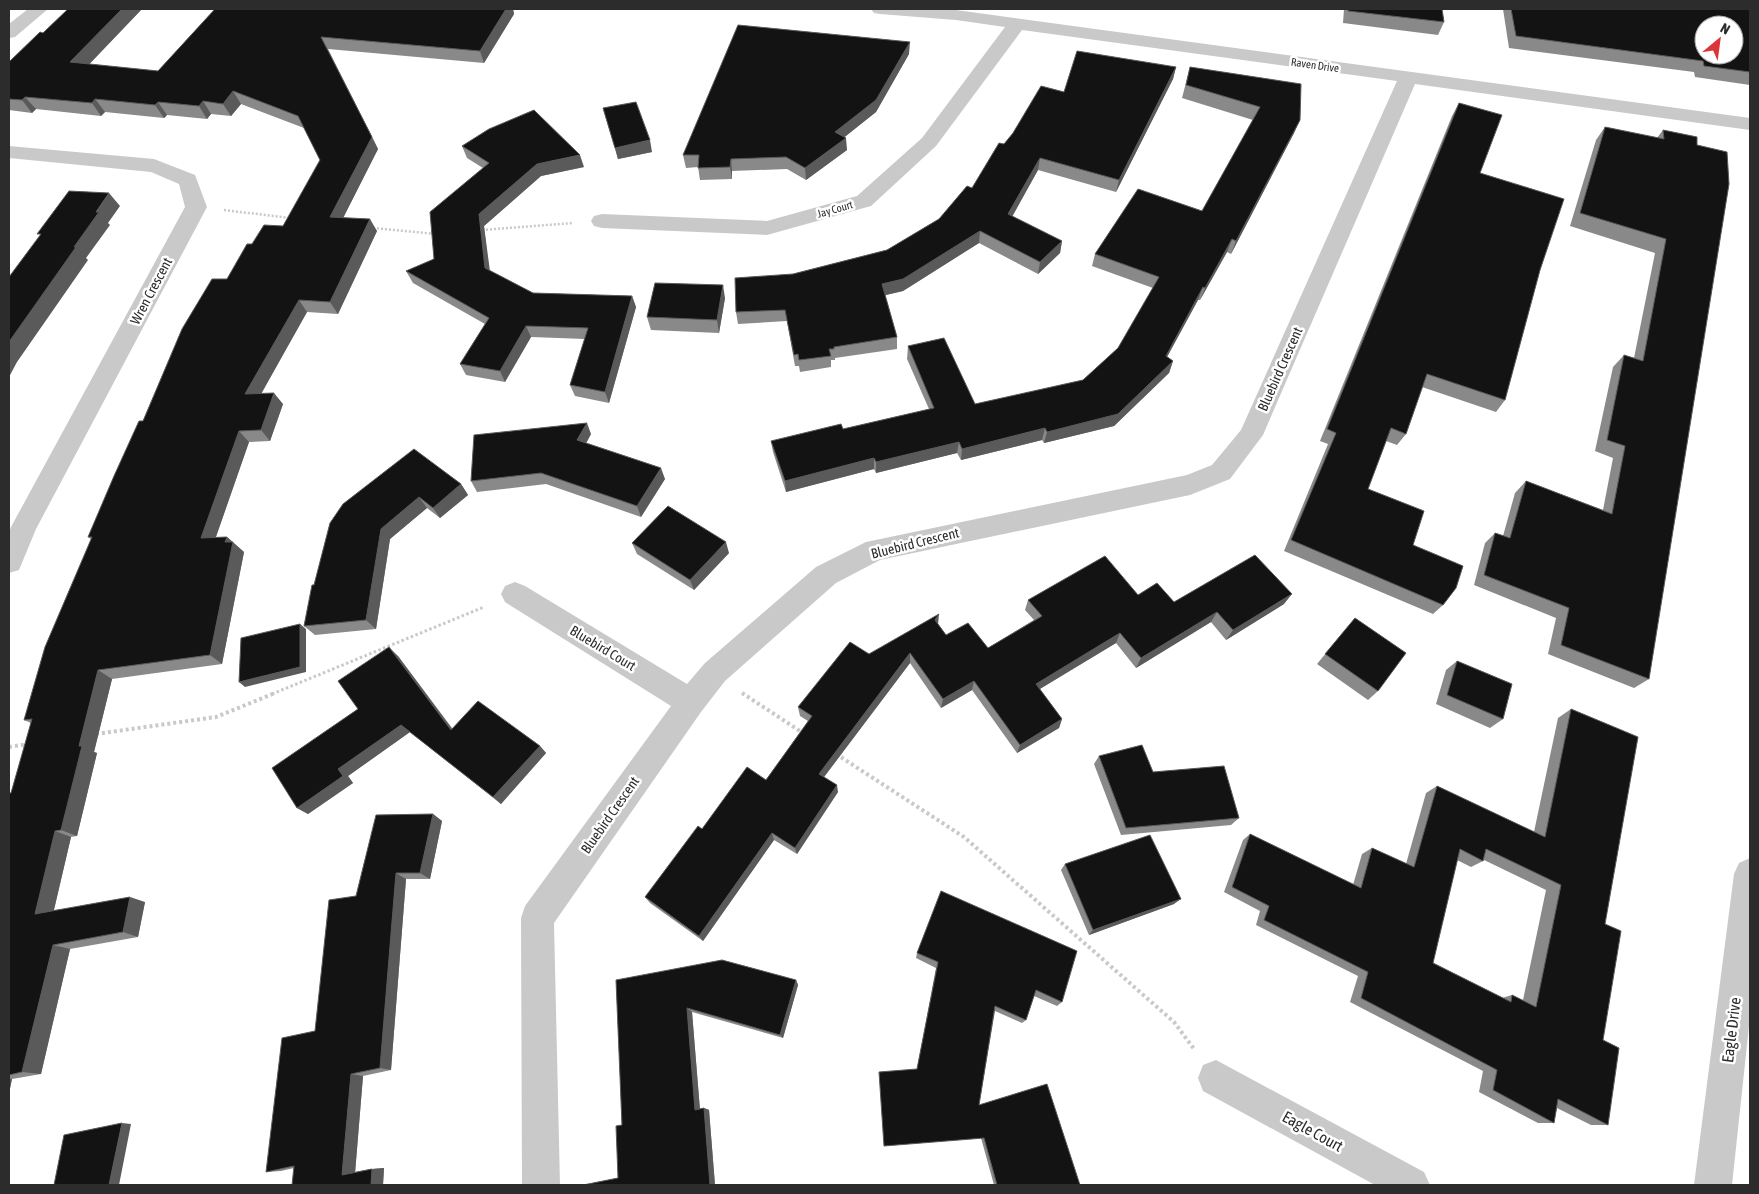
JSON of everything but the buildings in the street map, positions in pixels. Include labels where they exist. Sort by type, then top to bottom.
[{"type":"street","points":[[9,33],[39,9]]},
{"type":"street","name":"Raven Drive","points":[[880,9],[1017,24],[1750,124]]},
{"type":"street","name":"Jay Court","points":[[602,221],[767,228],[864,201],[930,142],[1017,24]]},
{"type":"street","name":"Bluebird Crescent","points":[[541,1185],[537,918],[691,702],[715,672],[826,575],[875,550],[1190,485],[1221,472],[1251,436],[1408,77]]},
{"type":"street","points":[[9,152],[154,166],[188,180],[196,206]]},
{"type":"street","name":"Wren Crescent","points":[[9,562],[24,527],[196,206]]},
{"type":"street","name":"Bluebird Court","points":[[515,594],[691,702]]},
{"type":"street","name":"Eagle Drive","points":[[1713,1185],[1750,874]]},
{"type":"street","name":"Eagle Court","points":[[1216,1078],[1411,1185]]},
{"type":"path","points":[[196,206],[292,218]]},
{"type":"path","points":[[476,231],[602,221]]},
{"type":"path","points":[[369,227],[437,234]]},
{"type":"path","points":[[88,736],[216,717],[515,594]]},
{"type":"path","points":[[736,689],[809,737]]},
{"type":"path","points":[[9,747],[28,744]]},
{"type":"path","points":[[834,752],[964,837],[1174,1022],[1216,1078]]}]
